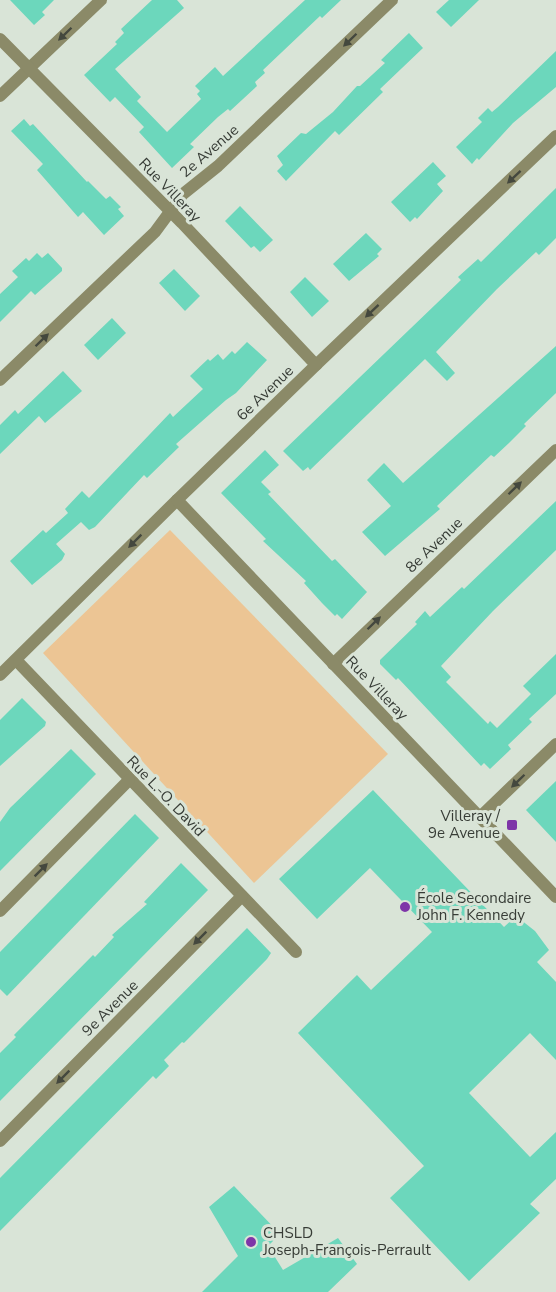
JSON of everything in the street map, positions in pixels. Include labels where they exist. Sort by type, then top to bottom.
[{"type":"street","points":[[0,96],[101,0]]},
{"type":"street","name":"2e Avenue","points":[[0,380],[155,232],[183,194],[218,166],[392,0]]},
{"type":"street","name":"Rue Villeray","points":[[0,39],[170,211],[316,365]]},
{"type":"street","name":"6e Avenue","points":[[0,675],[316,365],[556,136]]},
{"type":"street","name":"8e Avenue","points":[[333,664],[556,450]]},
{"type":"street","name":"Rue Villeray","points":[[177,500],[556,897]]},
{"type":"street","name":"Rue L.-O. David","points":[[16,660],[296,951]]},
{"type":"street","points":[[480,817],[556,744]]},
{"type":"street","points":[[0,911],[129,780]]},
{"type":"street","name":"9e Avenue","points":[[0,1141],[242,896]]},
{"type":"shaded area","points":[[170,530],[388,754],[254,883],[43,653]]},
{"type":"building","points":[[10,0],[54,0],[42,12],[45,15],[34,25]]},
{"type":"building","points":[[152,0],[177,0],[184,8],[115,69],[141,97],[137,101],[167,132],[201,99],[197,94],[200,91],[195,86],[215,67],[223,76],[305,0],[341,0],[322,18],[320,16],[263,70],[265,73],[255,82],[257,86],[230,111],[228,109],[218,117],[190,144],[194,147],[172,168],[139,132],[144,127],[115,97],[110,102],[84,75],[117,44],[115,42],[124,33],[121,29]]},
{"type":"building","points":[[449,0],[479,0],[451,27],[436,12]]},
{"type":"building","points":[[409,33],[423,48],[380,89],[383,92],[339,135],[335,131],[286,181],[277,171],[283,165],[277,156],[301,133],[306,134],[333,112],[357,86],[360,86],[385,63],[381,60]]},
{"type":"building","points":[[556,51],[556,87],[513,123],[479,160],[477,158],[472,164],[456,147],[482,122],[478,118],[488,108],[492,112],[498,107]]},
{"type":"building","points":[[24,119],[30,126],[33,124],[87,182],[106,199],[110,196],[121,207],[118,209],[124,216],[104,235],[83,212],[78,217],[37,170],[43,164],[11,131]]},
{"type":"building","points":[[433,162],[446,176],[437,184],[443,191],[417,219],[415,217],[410,222],[391,202]]},
{"type":"building","points":[[556,188],[556,238],[539,255],[536,252],[497,289],[436,352],[455,373],[447,381],[425,359],[310,470],[308,467],[303,471],[283,451],[461,280],[458,277],[478,259],[481,262]]},
{"type":"building","points":[[240,206],[273,240],[260,252],[254,246],[251,248],[225,221]]},
{"type":"building","points":[[366,233],[382,249],[377,254],[379,256],[349,281],[333,264]]},
{"type":"building","points":[[37,253],[42,258],[48,253],[62,268],[62,271],[35,295],[31,291],[0,322],[0,294],[18,277],[12,271],[26,258],[29,261]]},
{"type":"building","points":[[174,269],[200,296],[185,311],[159,283]]},
{"type":"building","points":[[305,277],[329,301],[312,317],[290,292]]},
{"type":"building","points":[[112,318],[126,333],[98,360],[84,345]]},
{"type":"building","points":[[247,342],[267,360],[236,393],[176,444],[179,447],[147,478],[144,475],[95,527],[89,530],[81,522],[56,544],[65,554],[62,560],[32,585],[10,561],[43,530],[46,533],[68,513],[65,509],[82,491],[89,498],[170,413],[173,417],[203,389],[190,376],[208,359],[210,361],[218,354],[223,360],[232,351],[235,354]]},
{"type":"building","points":[[556,346],[556,393],[524,424],[526,426],[509,443],[494,457],[491,455],[437,506],[440,509],[385,556],[362,532],[391,506],[367,480],[384,463],[403,483]]},
{"type":"building","points":[[63,371],[82,391],[45,423],[39,416],[0,454],[0,425],[15,410],[18,414]]},
{"type":"building","points":[[265,450],[279,465],[261,482],[271,492],[268,494],[332,561],[335,559],[367,592],[342,619],[337,614],[335,616],[322,603],[304,583],[306,581],[263,541],[266,539],[221,493]]},
{"type":"building","points":[[556,501],[556,550],[441,666],[451,677],[446,682],[488,724],[490,721],[497,728],[531,694],[523,686],[556,654],[556,694],[529,719],[532,722],[508,745],[511,749],[490,769],[484,763],[481,766],[398,678],[396,680],[380,664],[380,660],[417,624],[415,622],[425,611],[430,617],[462,587],[464,589]]},
{"type":"building","points":[[22,698],[46,722],[45,726],[0,766],[0,720]]},
{"type":"building","points":[[71,749],[96,774],[0,871],[0,822],[10,808]]},
{"type":"building","points":[[556,781],[556,842],[526,810]]},
{"type":"building","points":[[373,790],[504,927],[516,916],[535,931],[549,950],[537,962],[556,982],[556,1060],[530,1033],[469,1093],[530,1157],[556,1132],[556,1179],[530,1204],[540,1213],[469,1281],[390,1198],[424,1166],[298,1033],[357,975],[371,990],[432,932],[370,868],[317,919],[279,879]]},
{"type":"building","points":[[135,814],[159,838],[7,996],[0,989],[0,952]]},
{"type":"building","points":[[181,863],[208,890],[0,1101],[0,1053],[16,1037],[14,1035],[93,955],[95,957],[114,937],[112,935],[147,904],[144,902]]},
{"type":"building","points":[[247,928],[271,953],[267,959],[184,1043],[182,1042],[164,1060],[169,1066],[156,1079],[153,1076],[0,1231],[0,1178]]},
{"type":"building","name":"CHSLD Joseph-François-Perrault","points":[[234,1186],[280,1234],[268,1246],[283,1270],[338,1238],[357,1264],[328,1292],[202,1292],[238,1256],[209,1207]]},
{"type":"place","name":"Villeray / 9e Avenue","points":[[512,825]]},
{"type":"place","name":"École Secondaire John F. Kennedy","points":[[405,907]]},
{"type":"place","name":"CHSLD Joseph-François-Perrault","points":[[251,1242]]}]
